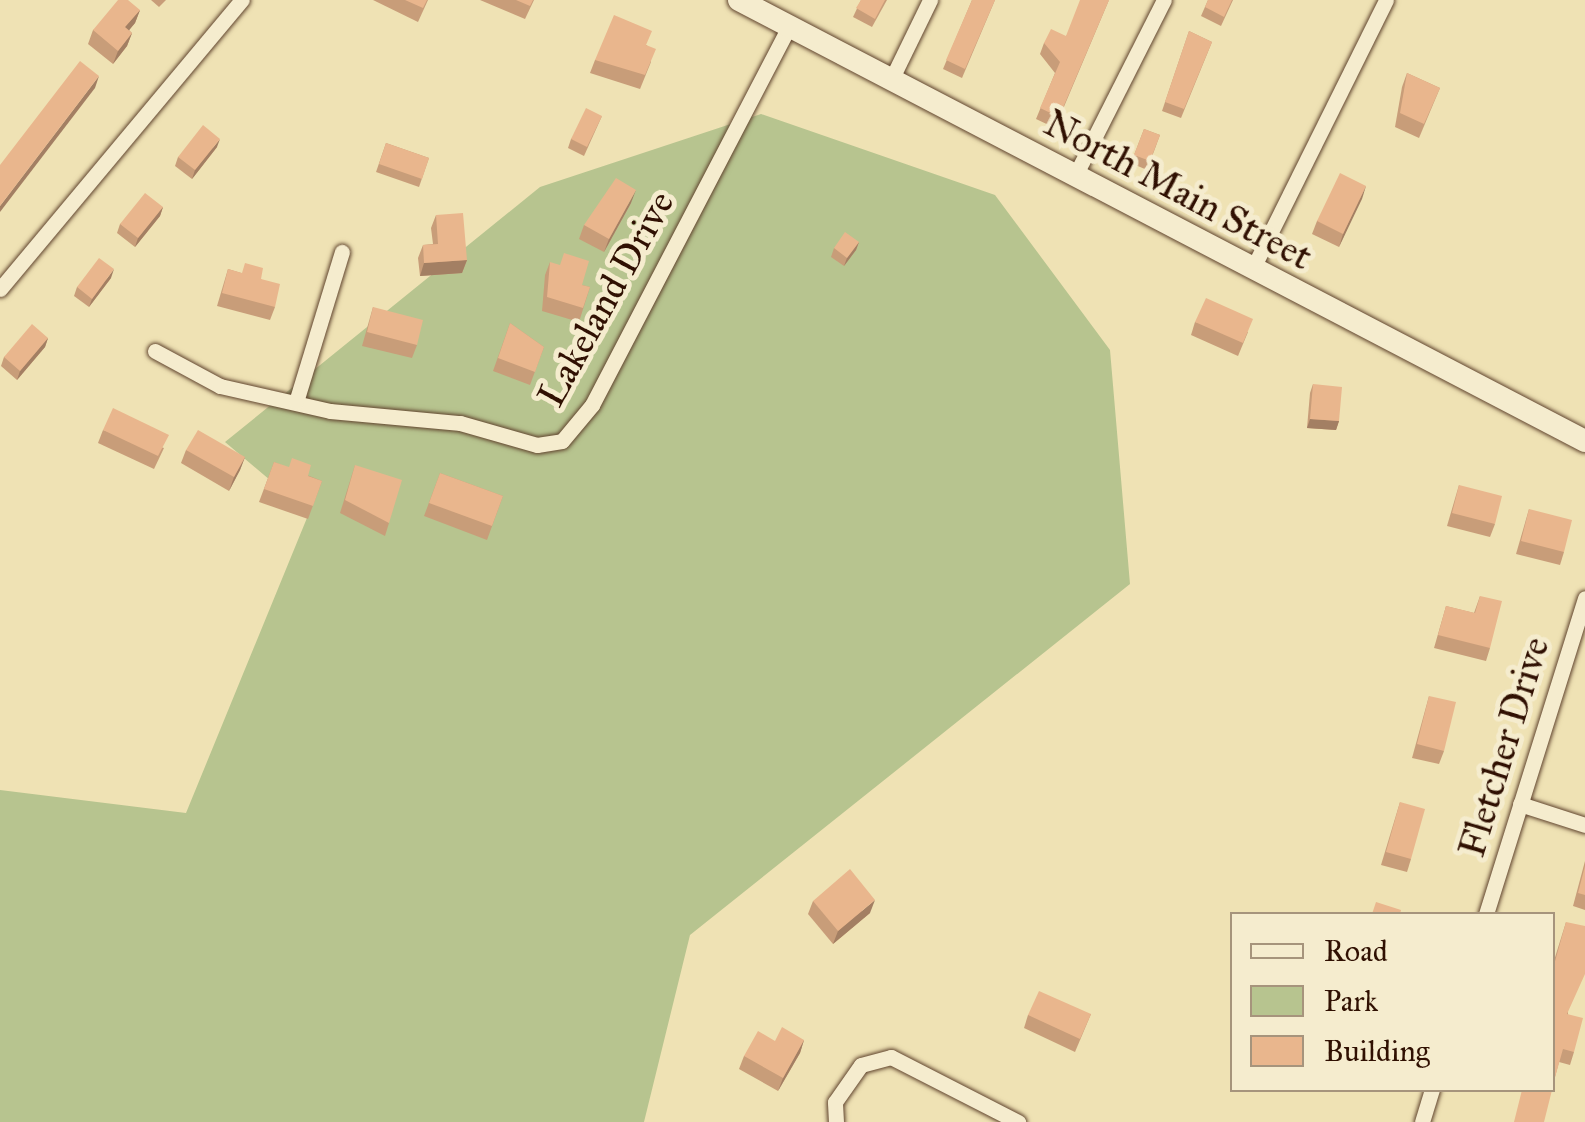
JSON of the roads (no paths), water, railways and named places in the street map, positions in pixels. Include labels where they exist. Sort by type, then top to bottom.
[{"type":"street","points":[[0,289],[242,0]]},
{"type":"street","name":"North Main Street","points":[[739,0],[1585,441]]},
{"type":"street","points":[[892,78],[930,0]]},
{"type":"street","points":[[1075,176],[1164,0]]},
{"type":"street","points":[[1252,268],[1386,0]]},
{"type":"street","name":"Lakeland Drive","points":[[155,352],[220,386],[296,402],[460,423],[537,445],[562,440],[592,405],[788,26]]},
{"type":"street","points":[[296,402],[342,252]]},
{"type":"street","name":"Fletcher Drive","points":[[1487,912],[1585,598]]},
{"type":"street","points":[[1520,804],[1585,825]]},
{"type":"street","points":[[836,1122],[835,1102],[861,1065],[892,1057],[1018,1122]]},
{"type":"street","points":[[1422,1122],[1431,1092]]}]
